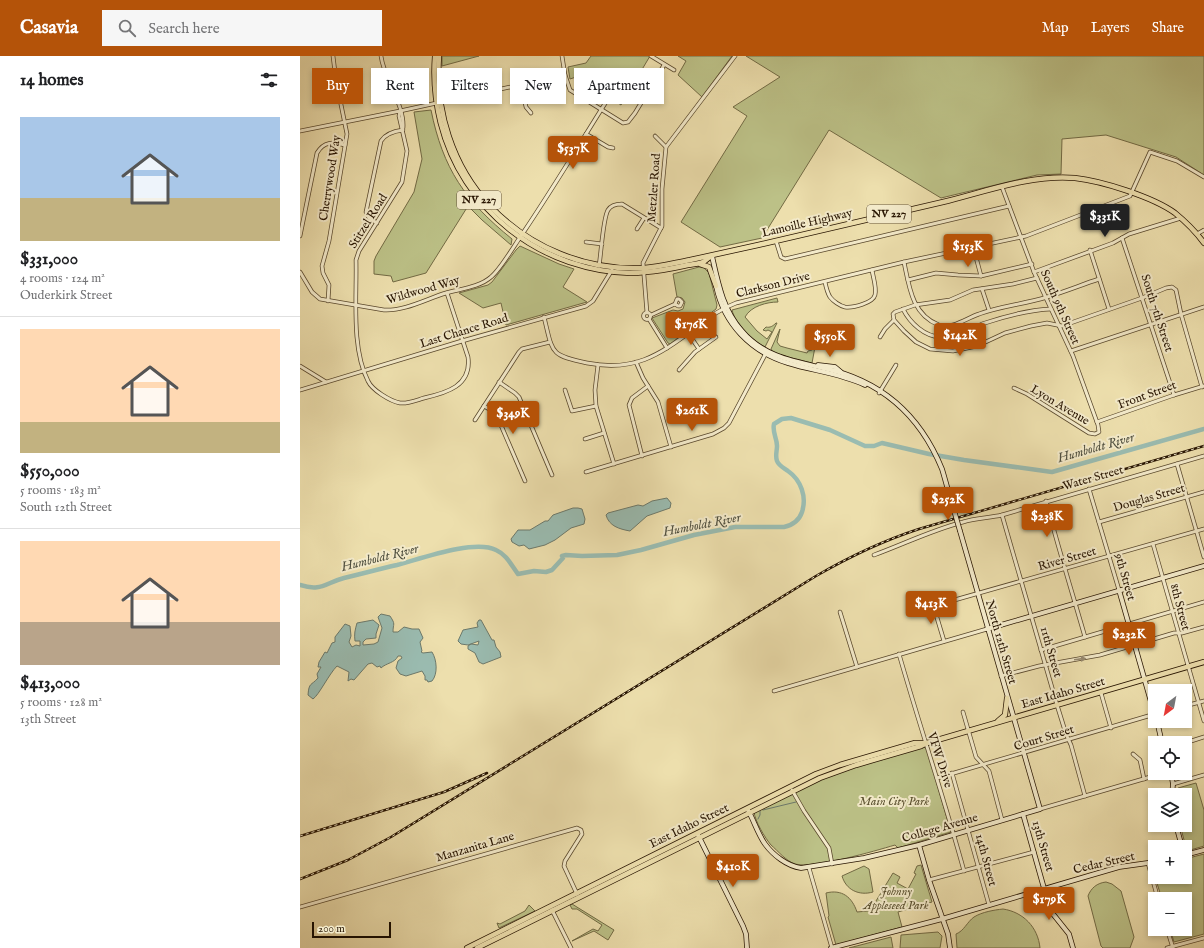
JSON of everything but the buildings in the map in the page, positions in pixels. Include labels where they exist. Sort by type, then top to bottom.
[{"type":"main road","name":"Lamoille Highway","points":[[435,56],[434,80],[437,93]]},
{"type":"main road","name":"Lamoille Highway","points":[[439,56],[439,68]]},
{"type":"main road","name":"Lamoille Highway","points":[[439,104],[444,135],[454,161],[462,176],[476,196],[489,211],[521,236],[553,256],[577,264],[599,268],[644,270],[684,266],[703,262],[711,256]]},
{"type":"main road","name":"NV 227","points":[[1002,187],[1045,179],[1074,178],[1095,182],[1164,207],[1181,218],[1204,243]]},
{"type":"main road","name":"Lamoille Highway","points":[[644,270],[776,241],[1002,187]]},
{"type":"main road","points":[[684,266],[701,264],[707,266],[711,270],[716,286]]},
{"type":"main road","name":"East Idaho Street","points":[[698,835],[721,826],[748,810],[835,767],[915,743],[927,743],[1204,662]]},
{"type":"main road","points":[[993,724],[1005,715],[1008,698]]},
{"type":"main road","name":"East Idaho Street","points":[[467,948],[552,908],[698,835],[734,815],[748,810]]},
{"type":"main road","points":[[721,826],[734,815]]},
{"type":"main road","name":"East Idaho Street","points":[[477,948],[552,908]]},
{"type":"street","name":"Cherrywood Way","points":[[328,301],[329,285],[323,273],[322,266],[329,241],[346,134],[333,56]]},
{"type":"street","name":"Stitzel Road","points":[[381,56],[385,75],[403,118],[403,130],[407,151],[402,182],[357,255],[358,354],[368,382],[374,390],[401,403],[406,403],[446,392],[455,388],[459,383],[466,373],[468,357],[447,292]]},
{"type":"street","points":[[562,56],[564,68]]},
{"type":"street","points":[[651,56],[674,70]]},
{"type":"street","name":"Metzler Road","points":[[644,270],[644,261],[661,228],[666,147],[735,56]]},
{"type":"street","points":[[566,78],[570,90],[623,123],[628,122],[635,113],[664,64]]},
{"type":"street","points":[[300,131],[437,102]]},
{"type":"street","points":[[526,104],[531,113]]},
{"type":"street","name":"Wildwood Way","points":[[300,272],[316,296],[328,301],[384,310],[392,310],[415,304],[447,292],[480,283],[493,276],[565,169],[605,104]]},
{"type":"street","points":[[377,223],[369,218],[366,212],[381,140],[390,133],[403,130]]},
{"type":"street","points":[[586,134],[608,147],[613,148]]},
{"type":"street","points":[[655,136],[666,147]]},
{"type":"street","points":[[300,236],[317,153],[322,146],[329,143],[345,145]]},
{"type":"street","points":[[1130,194],[1150,152],[1177,161],[1204,177]]},
{"type":"street","name":"South 9th Street","points":[[1002,187],[1034,272],[1071,351],[1100,429],[1098,434]]},
{"type":"street","name":"Clarkson Drive","points":[[544,318],[550,342],[554,350],[562,357],[598,365],[636,362],[650,358],[667,348],[706,320],[736,303],[973,246],[1021,237],[1130,194]]},
{"type":"street","points":[[599,268],[606,215],[611,207],[622,204],[661,228]]},
{"type":"street","points":[[776,241],[781,257],[785,260],[1009,206]]},
{"type":"street","points":[[637,229],[644,218]]},
{"type":"street","points":[[1034,272],[1090,250],[1113,243],[1122,238],[1181,218]]},
{"type":"street","points":[[1197,234],[1204,230]]},
{"type":"street","name":"South 7th Street","points":[[1122,238],[1174,395]]},
{"type":"street","points":[[586,242],[602,244]]},
{"type":"street","points":[[973,246],[981,276]]},
{"type":"street","points":[[1090,250],[1109,309]]},
{"type":"street","points":[[711,256],[716,286],[725,308],[742,332],[766,353],[787,363],[856,381],[880,392]]},
{"type":"street","points":[[711,256],[725,308]]},
{"type":"street","points":[[904,262],[915,305],[929,320],[942,326],[954,325],[989,310],[1046,297],[1099,279]]},
{"type":"street","points":[[908,280],[936,272],[981,276],[1032,264]]},
{"type":"street","name":"Last Chance Road","points":[[300,390],[590,304],[613,269]]},
{"type":"street","points":[[644,270],[647,312],[644,317],[646,320],[649,320],[667,348]]},
{"type":"street","points":[[825,282],[831,298],[841,305],[849,307],[869,302],[876,293],[872,270]]},
{"type":"street","points":[[1037,278],[969,292],[950,300],[915,305],[894,313],[894,320],[912,339],[920,345],[934,350],[953,351],[978,346],[1004,333],[1031,326],[1047,323],[1062,326],[1166,288],[1173,288],[1176,290],[1203,386]]},
{"type":"street","points":[[982,289],[989,310]]},
{"type":"street","points":[[649,320],[651,315],[675,304]]},
{"type":"street","points":[[1071,351],[1204,307]]},
{"type":"street","points":[[903,309],[921,330],[930,335],[942,337],[971,330],[986,323],[1031,310],[1051,309]]},
{"type":"street","points":[[647,312],[651,315]]},
{"type":"street","points":[[880,337],[885,329],[894,320]]},
{"type":"street","points":[[688,333],[699,349]]},
{"type":"street","points":[[679,370],[699,349],[716,337]]},
{"type":"street","points":[[475,420],[519,352],[522,349],[550,342]]},
{"type":"street","points":[[766,353],[841,373],[860,380],[880,392]]},
{"type":"street","points":[[586,472],[713,434],[727,425],[766,353]]},
{"type":"street","points":[[636,362],[640,374],[658,402],[671,447]]},
{"type":"street","points":[[598,365],[596,406],[614,464]]},
{"type":"street","points":[[880,392],[896,365]]},
{"type":"street","points":[[300,366],[326,382]]},
{"type":"street","points":[[499,382],[516,393],[552,475]]},
{"type":"street","points":[[642,456],[629,405],[632,398],[648,386]]},
{"type":"street","name":"Front Street","points":[[1097,422],[1203,386]]},
{"type":"street","name":"Lyon Avenue","points":[[1014,388],[1027,394],[1089,433],[1098,434]]},
{"type":"street","points":[[565,390],[572,411],[596,406]]},
{"type":"street","name":"North 12th Street","points":[[880,392],[901,407],[922,432],[932,447],[942,472],[960,531],[986,628],[1008,698],[1012,718],[1040,809]]},
{"type":"street","points":[[484,406],[494,412],[497,416],[525,481]]},
{"type":"street","points":[[585,439],[604,433]]},
{"type":"street","name":"Water Street","points":[[874,555],[940,529],[965,521],[1002,515],[1204,456]]},
{"type":"street","points":[[1177,464],[1204,557]]},
{"type":"street","name":"9th Street","points":[[1089,489],[1148,692]]},
{"type":"street","name":"Douglas Street","points":[[1099,522],[1204,492]]},
{"type":"street","points":[[1046,501],[1064,570],[1085,637]]},
{"type":"street","name":"11th Street","points":[[1002,515],[1085,796]]},
{"type":"street","name":"River Street","points":[[944,641],[935,611],[937,606],[1204,529]]},
{"type":"street","name":"8th Street","points":[[1153,544],[1204,721]]},
{"type":"street","points":[[774,691],[986,628],[1204,566]]},
{"type":"street","points":[[1041,650],[1204,602]]},
{"type":"street","points":[[840,612],[857,667]]},
{"type":"street","points":[[1001,676],[1046,665],[1100,655],[1204,626]]},
{"type":"street","name":"VFW Drive","points":[[899,654],[924,739],[927,743],[964,871]]},
{"type":"street","points":[[1101,693],[1111,728]]},
{"type":"street","points":[[1192,704],[1204,701]]},
{"type":"street","points":[[963,712],[976,757],[988,771],[1002,820]]},
{"type":"street","name":"Court Street","points":[[937,778],[1148,717]]},
{"type":"street","points":[[1192,741],[1204,737]]},
{"type":"street","points":[[1133,754],[1140,760],[1144,779]]},
{"type":"street","name":"14th Street","points":[[952,773],[989,905]]},
{"type":"street","points":[[1174,784],[1204,775]]},
{"type":"street","name":"College Avenue","points":[[748,810],[764,843],[768,847],[790,866],[809,868],[864,858],[919,845],[1148,778]]},
{"type":"street","points":[[1173,780],[1173,788]]},
{"type":"street","points":[[792,788],[806,815],[829,848],[832,864]]},
{"type":"street","name":"13th Street","points":[[1023,814],[1049,906],[1068,934],[1073,948]]},
{"type":"street","name":"Manzanita Lane","points":[[300,906],[577,828],[581,830],[582,834],[565,860],[564,866],[578,895]]},
{"type":"street","points":[[698,835],[743,926],[746,934],[747,948]]},
{"type":"street","points":[[919,845],[929,880],[948,934],[950,948]]},
{"type":"street","points":[[1192,853],[1204,850]]},
{"type":"street","points":[[929,880],[979,868],[1034,852]]},
{"type":"street","name":"Cedar Street","points":[[832,948],[942,919],[1119,867],[1148,863]]},
{"type":"street","points":[[809,868],[832,948]]},
{"type":"street","points":[[552,908],[571,948]]},
{"type":"street","points":[[1169,936],[1172,947]]},
{"type":"street","points":[[1167,948],[1204,938]]},
{"type":"green space","points":[[442,56],[479,56],[442,66]]},
{"type":"green space","points":[[591,56],[650,56],[643,68],[574,68],[574,78],[570,79],[568,67],[586,63]]},
{"type":"green space","points":[[678,56],[732,56],[702,97],[678,75],[686,61]]},
{"type":"green space","points":[[746,56],[1204,56],[1204,175],[1176,157],[1106,135],[1062,139],[1061,174],[1037,175],[941,198],[829,130],[762,238],[720,247],[681,222],[747,116],[733,107],[780,77]]},
{"type":"green space","points":[[431,110],[442,150],[458,182],[481,211],[512,239],[511,245],[468,206],[426,273],[393,282],[391,276],[374,274],[374,261],[414,192],[422,159],[414,112]]},
{"type":"green space","points":[[520,246],[559,264],[574,269],[563,287],[587,302],[506,325],[501,303],[483,308],[459,293],[488,285],[492,282]]},
{"type":"green space","points":[[699,267],[704,268],[709,273],[717,305],[716,309],[670,344],[652,318],[673,310],[678,311],[683,309],[685,302],[682,298],[677,297],[673,274]]},
{"type":"green space","points":[[777,298],[778,302],[755,307],[745,317],[757,331],[767,339],[772,332],[763,330],[766,327],[773,326],[777,323],[765,347],[755,341],[745,331],[732,310]]},
{"type":"green space","points":[[780,329],[777,342],[780,346],[807,353],[815,347],[812,363],[773,353],[771,349]]},
{"type":"green space","name":"Main City Park","points":[[924,747],[927,749],[951,832],[898,848],[895,845],[844,859],[804,865],[792,863],[782,856],[771,845],[758,825],[754,812],[790,793],[844,770]]},
{"type":"green space","points":[[1196,783],[1204,810],[1204,846],[1192,850],[1192,840],[1184,840],[1182,832],[1192,832],[1192,788],[1178,788]]},
{"type":"green space","points":[[1204,854],[1204,934],[1174,942],[1172,936],[1192,936],[1192,892],[1160,892],[1157,884],[1192,884],[1192,857]]},
{"type":"green space","name":"Johnny Appleseed Park","points":[[921,865],[932,902],[898,912],[902,927],[836,945],[828,917],[826,893],[837,892],[846,895],[852,902],[857,912],[878,910],[876,901],[893,873],[900,877],[897,883],[908,889],[916,874],[914,873],[917,866]]},
{"type":"green space","points":[[864,866],[869,869],[873,892],[863,893],[854,891],[847,885],[842,876]]},
{"type":"green space","points":[[1106,882],[1112,884],[1121,891],[1134,937],[1130,948],[1103,948],[1101,946],[1088,896],[1095,886]]},
{"type":"green space","points":[[572,904],[614,930],[608,940],[594,931],[572,941],[593,929],[598,931],[602,925],[577,909],[572,909],[570,905]]},
{"type":"green space","points":[[529,905],[535,911],[499,928],[497,923],[500,924],[525,911]]},
{"type":"green space","points":[[1003,909],[1017,913],[1033,927],[1039,940],[1040,948],[957,948],[956,934],[961,931],[974,917]]},
{"type":"green space","points":[[938,932],[942,936],[940,948],[900,948],[901,935]]},
{"type":"green space","points":[[891,937],[893,948],[849,948]]},
{"type":"water","points":[[667,498],[671,503],[670,508],[647,516],[630,531],[615,526],[607,519],[606,515],[608,513],[638,505],[643,506],[652,501]]},
{"type":"water","points":[[573,508],[582,509],[585,519],[584,524],[571,528],[555,540],[545,545],[529,549],[524,545],[519,546],[512,542],[511,539],[518,530],[530,530],[545,521],[548,521],[553,515]]},
{"type":"water","points":[[381,614],[390,616],[394,623],[393,632],[398,632],[404,627],[419,629],[423,638],[420,642],[421,652],[432,652],[435,659],[436,671],[432,681],[428,682],[425,680],[425,676],[422,671],[406,676],[400,674],[396,668],[398,661],[402,658],[401,656],[398,656],[395,660],[381,668],[380,666],[377,667],[372,663],[368,664],[354,680],[351,679],[348,681],[349,672],[337,666],[313,699],[308,695],[310,686],[318,678],[317,674],[321,667],[318,667],[319,662],[325,652],[327,653],[332,643],[335,642],[335,637],[345,624],[350,626],[351,636],[349,642],[352,647],[356,645],[360,646],[360,641],[355,641],[357,623],[373,620],[379,625],[376,638],[366,639],[363,642],[363,645],[374,644],[378,642],[382,628],[378,617]]},
{"type":"water","points":[[481,620],[492,640],[494,640],[501,657],[483,664],[479,662],[475,653],[468,649],[468,646],[471,644],[478,645],[479,641],[468,645],[461,644],[458,641],[463,630],[478,627],[477,623]]},
{"type":"waterway","name":"Humboldt River","points":[[300,585],[313,588],[323,586],[344,578],[447,551],[474,547],[486,547],[500,552],[506,557],[518,574],[534,571],[546,572],[552,570],[563,558],[562,556],[566,555],[617,555],[694,535],[735,527],[784,527],[793,524],[802,512],[804,501],[802,489],[796,479],[793,475],[780,466],[776,459],[777,443],[774,432],[774,424],[782,419],[791,418],[830,430],[865,446],[874,446],[882,443],[929,454],[964,460],[1052,472],[1204,429]]},
{"type":"waterway","points":[[763,810],[796,802]]},
{"type":"waterway","points":[[758,819],[760,811]]},
{"type":"railway","points":[[300,879],[348,860],[391,837],[816,576],[866,550],[919,529],[1204,446]]},
{"type":"railway","points":[[300,836],[444,792],[487,773]]}]
